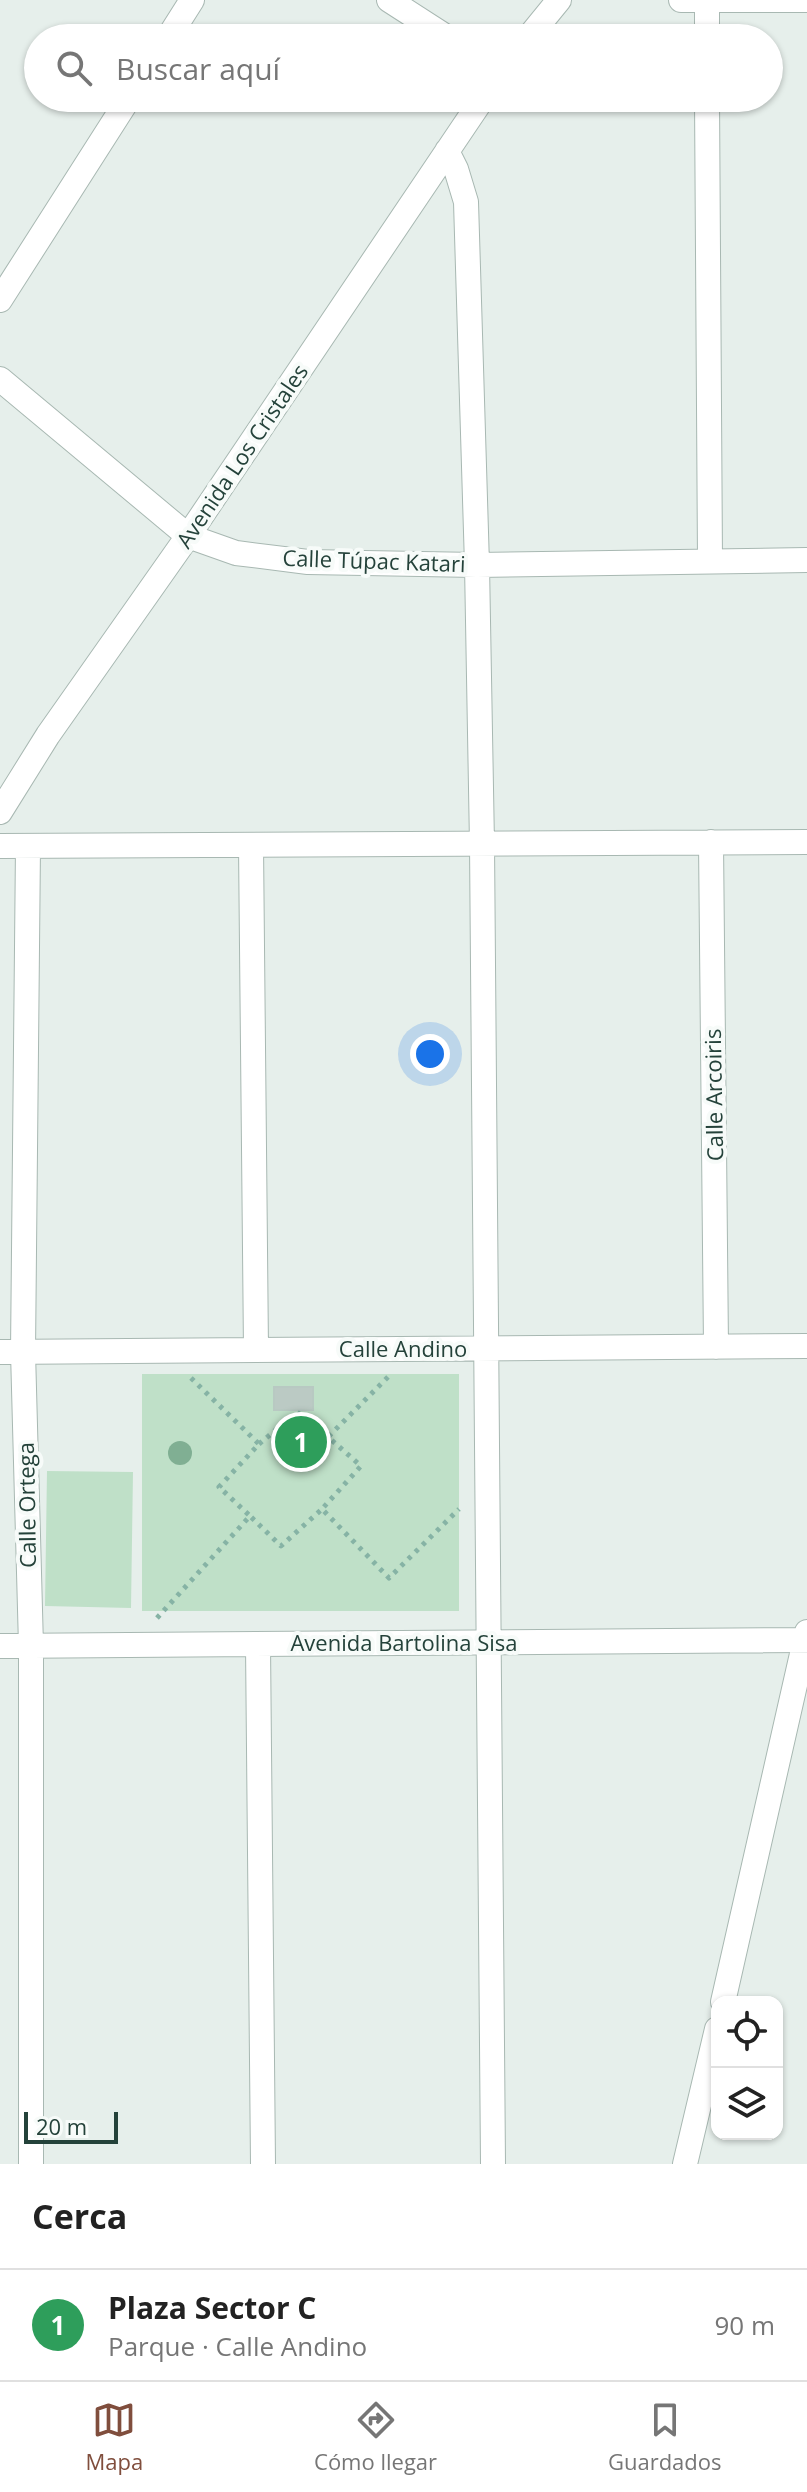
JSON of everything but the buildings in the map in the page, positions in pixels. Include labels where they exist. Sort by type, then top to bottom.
[{"type":"street","points":[[177,24],[192,0]]},
{"type":"street","points":[[389,0],[426,24]]},
{"type":"street","points":[[539,24],[559,0]]},
{"type":"street","points":[[681,0],[807,0]]},
{"type":"street","points":[[707,1],[707,24]]},
{"type":"street","points":[[0,300],[120,112]]},
{"type":"street","name":"Avenida Los Cristales","points":[[0,812],[48,735],[188,536],[473,112]]},
{"type":"street","points":[[707,112],[710,561]]},
{"type":"street","points":[[447,151],[466,202],[477,565],[493,2164]]},
{"type":"street","name":"Calle Túpac Katari","points":[[0,379],[188,536],[236,553],[308,562],[477,565],[807,560]]},
{"type":"street","name":"Calle Arcoiris","points":[[711,842],[716,1347]]},
{"type":"street","points":[[0,846],[807,842]]},
{"type":"street","points":[[251,845],[256,1350]]},
{"type":"street","name":"Calle Ortega","points":[[28,846],[12,1352],[31,1646],[31,2164]]},
{"type":"street","name":"Calle Andino","points":[[12,1352],[807,1346]]},
{"type":"street","points":[[724,1996],[806,1638]]},
{"type":"street","name":"Avenida Bartolina Sisa","points":[[0,1646],[806,1638]]},
{"type":"street","points":[[258,1645],[263,2164]]},
{"type":"street","points":[[685,2164],[711,2054]]},
{"type":"path","points":[[328,1437],[391,1374],[390,1349]]},
{"type":"path","points":[[186,1351],[187,1375],[259,1444]]},
{"type":"path","points":[[297,1412],[328,1437],[361,1466],[322,1509],[281,1546],[219,1487],[259,1444],[297,1412]]},
{"type":"path","points":[[322,1509],[389,1578],[459,1509],[487,1510]]},
{"type":"path","points":[[136,1645],[250,1516]]},
{"type":"green space","points":[[142,1374],[459,1374],[459,1611],[142,1611]]},
{"type":"green space","points":[[47,1471],[133,1472],[131,1608],[45,1606]]},
{"type":"place","name":"Plaza Sector C","points":[[301,1442]]}]
